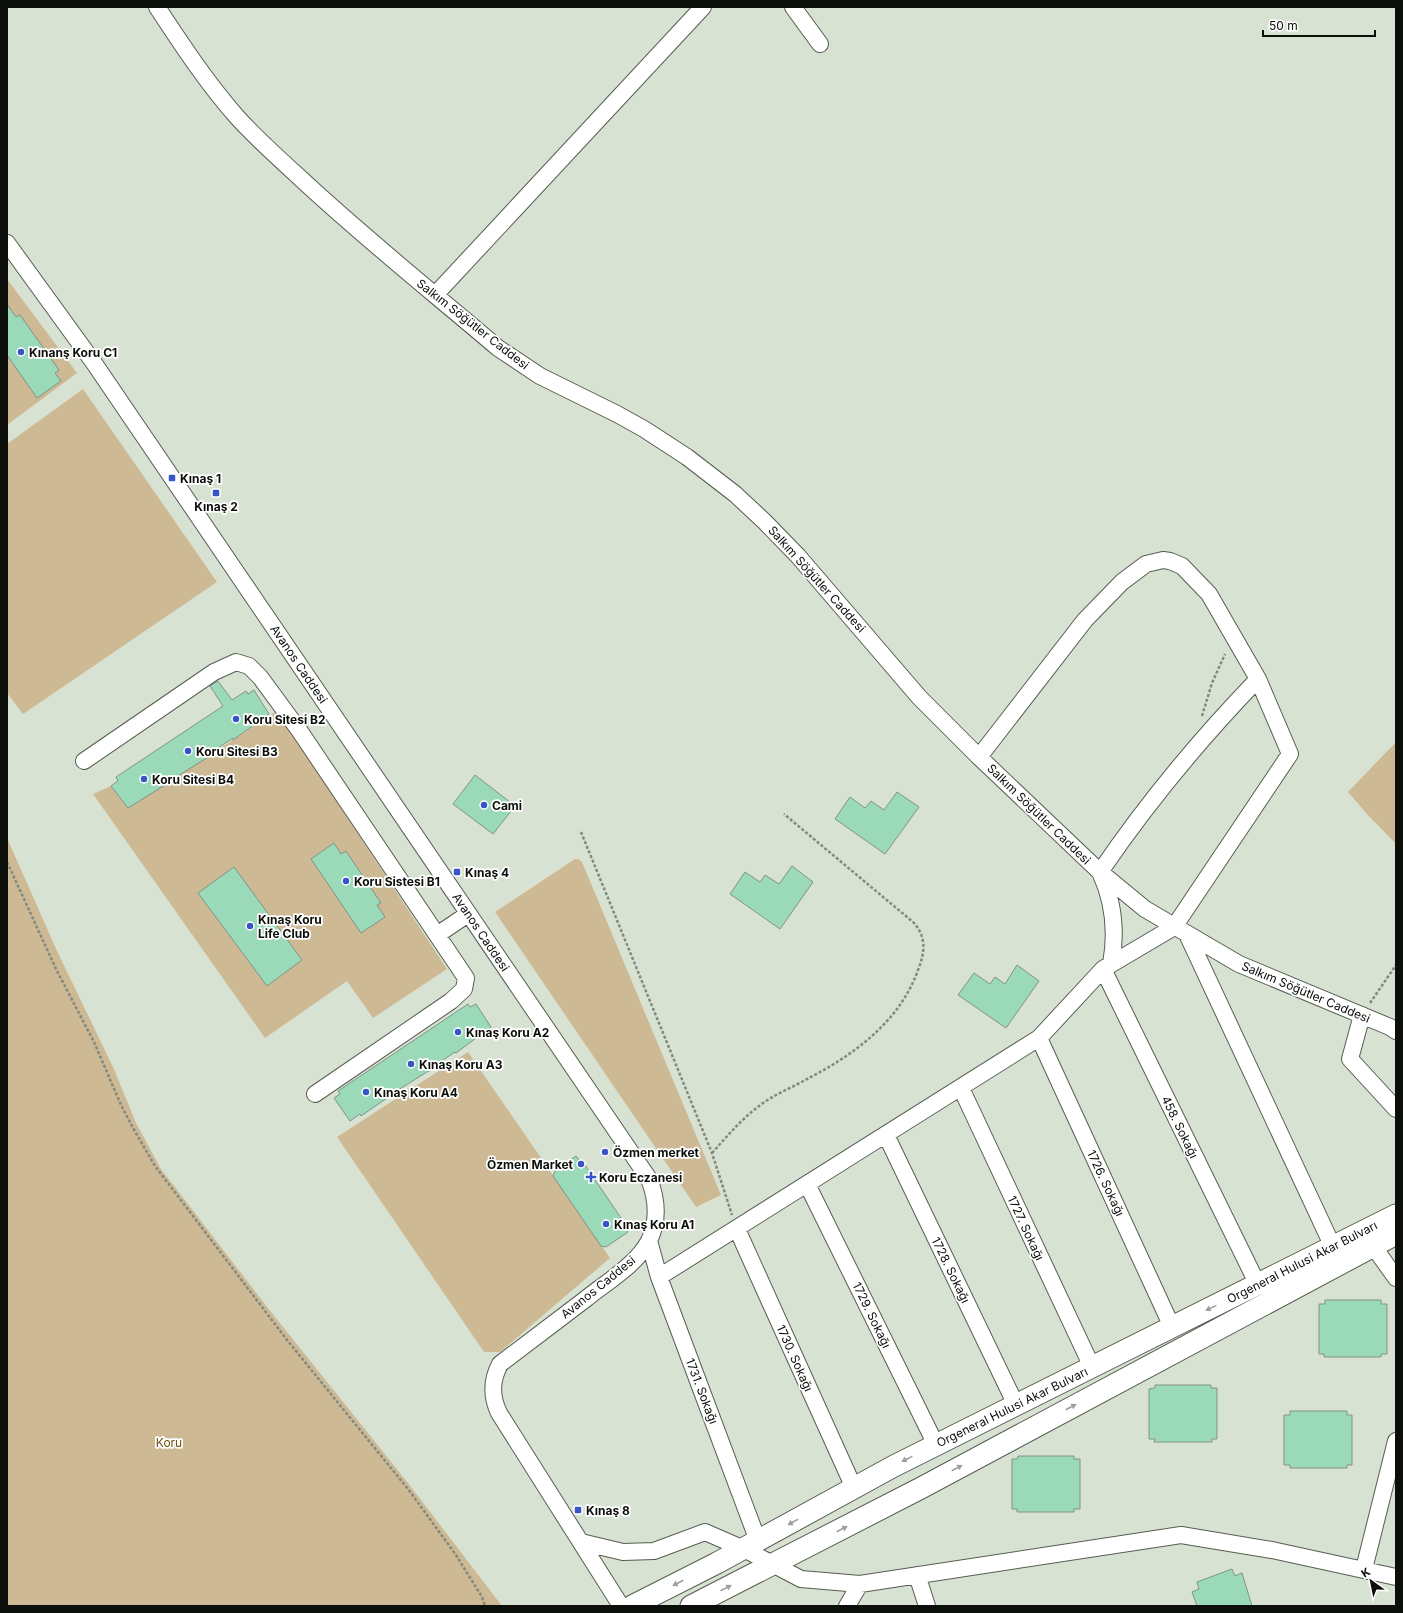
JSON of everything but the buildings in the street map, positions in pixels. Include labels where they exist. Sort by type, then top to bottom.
[{"type":"main road","name":"Orgeneral Hulusi Akar Bulvarı","points":[[632,1606],[751,1545],[936,1445],[1396,1215]]},
{"type":"main road","name":"Orgeneral Hulusi Akar Bulvarı","points":[[691,1606],[935,1480],[1396,1234]]},
{"type":"street","name":"Salkım Söğütler Caddesi","points":[[157,7],[190,57],[213,88],[259,139],[333,208],[435,295],[498,348],[519,362],[563,388],[590,400],[644,429],[686,457],[735,494],[788,544],[919,697],[979,757],[1100,872],[1145,909],[1239,964],[1394,1028]]},
{"type":"street","points":[[435,295],[704,7]]},
{"type":"street","points":[[793,7],[820,44]]},
{"type":"street","name":"Avanos Caddesi","points":[[7,243],[94,363],[649,1179],[653,1189],[656,1211],[653,1232],[649,1241],[636,1258],[623,1270],[500,1364],[494,1378],[493,1394],[499,1413],[621,1606]]},
{"type":"street","points":[[659,1277],[1039,1038],[1107,967],[1181,930],[1290,754],[1258,679],[1209,594],[1182,566],[1163,560],[1146,564],[1130,574],[1085,620],[979,757]]},
{"type":"street","points":[[84,761],[214,672],[236,662],[249,666],[260,677],[299,730],[466,978],[464,989],[451,1001],[315,1094]]},
{"type":"street","points":[[1107,967],[1115,934],[1114,918],[1106,887],[1100,872],[1152,799],[1197,744],[1258,679]]},
{"type":"street","points":[[437,935],[468,914]]},
{"type":"street","points":[[1181,930],[1333,1247]]},
{"type":"street","name":"458. Sokağı","points":[[1107,967],[1258,1285]]},
{"type":"street","points":[[1362,1015],[1350,1059],[1396,1109]]},
{"type":"street","name":"1726. Sokağı","points":[[1039,1038],[1172,1327]]},
{"type":"street","name":"1727. Sokağı","points":[[961,1088],[1092,1368]]},
{"type":"street","name":"1728. Sokağı","points":[[886,1135],[1016,1405]]},
{"type":"street","name":"1729. Sokağı","points":[[807,1184],[936,1445]]},
{"type":"street","name":"1730. Sokağı","points":[[737,1228],[854,1488]]},
{"type":"street","name":"1731. Sokağı","points":[[649,1241],[659,1277],[751,1545]]},
{"type":"street","points":[[1373,1246],[1396,1278]]},
{"type":"street","points":[[1364,1569],[1396,1441]]},
{"type":"street","points":[[581,1542],[623,1552],[654,1551],[705,1532],[751,1545],[772,1564],[802,1579],[860,1584],[1182,1535],[1272,1550],[1396,1577]]},
{"type":"street","points":[[917,1575],[927,1606]]},
{"type":"street","points":[[848,1606],[860,1584]]},
{"type":"path","points":[[1197,744],[1200,723],[1212,683],[1226,653],[1235,639]]},
{"type":"path","points":[[712,1153],[738,1124],[767,1101],[783,1091],[827,1069],[864,1043],[879,1029],[902,1002],[910,989],[924,952],[922,936],[913,922],[784,814]]},
{"type":"path","points":[[581,832],[712,1153],[737,1228]]},
{"type":"path","points":[[7,862],[56,969],[94,1042],[124,1111],[155,1166],[287,1340],[433,1522],[482,1597],[485,1606]]},
{"type":"path","points":[[1362,1015],[1396,965]]},
{"type":"green space","points":[[7,279],[77,373],[7,425]]},
{"type":"green space","points":[[83,389],[217,582],[23,714],[7,693],[7,444]]},
{"type":"green space","points":[[277,711],[447,969],[373,1018],[347,981],[265,1038],[93,794],[111,786],[128,808]]},
{"type":"green space","points":[[1396,742],[1396,844],[1348,792]]},
{"type":"green space","name":"Koru","points":[[7,838],[57,951],[113,1067],[136,1123],[161,1169],[271,1312],[408,1483],[502,1606],[7,1606]]},
{"type":"green space","points":[[575,859],[582,862],[721,1195],[696,1207],[495,912]]},
{"type":"green space","points":[[468,1052],[610,1258],[500,1352],[484,1352],[337,1137]]},
{"type":"place","name":"Kınanş Koru C1","points":[[21,352]]},
{"type":"place","name":"Kınaş 1","points":[[172,478]]},
{"type":"place","name":"Kınaş 2","points":[[216,493]]},
{"type":"place","name":"Koru Sitesi B2","points":[[236,719]]},
{"type":"place","name":"Koru Sitesi B3","points":[[188,751]]},
{"type":"place","name":"Koru Sitesi B4","points":[[144,779]]},
{"type":"place","name":"Cami","points":[[484,805]]},
{"type":"place","name":"Kınaş 4","points":[[457,872]]},
{"type":"place","name":"Koru Sistesi B1","points":[[346,881]]},
{"type":"place","name":"Kınaş Koru Life Club","points":[[250,926]]},
{"type":"place","name":"Kınaş Koru A2","points":[[458,1032]]},
{"type":"place","name":"Kınaş Koru A3","points":[[411,1064]]},
{"type":"place","name":"Kınaş Koru A4","points":[[366,1092]]},
{"type":"place","name":"Özmen merket","points":[[605,1152]]},
{"type":"place","name":"Özmen Market","points":[[581,1164]]},
{"type":"place","name":"Koru Eczanesi","points":[[591,1177]]},
{"type":"place","name":"Kınaş Koru A1","points":[[606,1224]]},
{"type":"place","name":"Kınaş 8","points":[[578,1510]]}]
